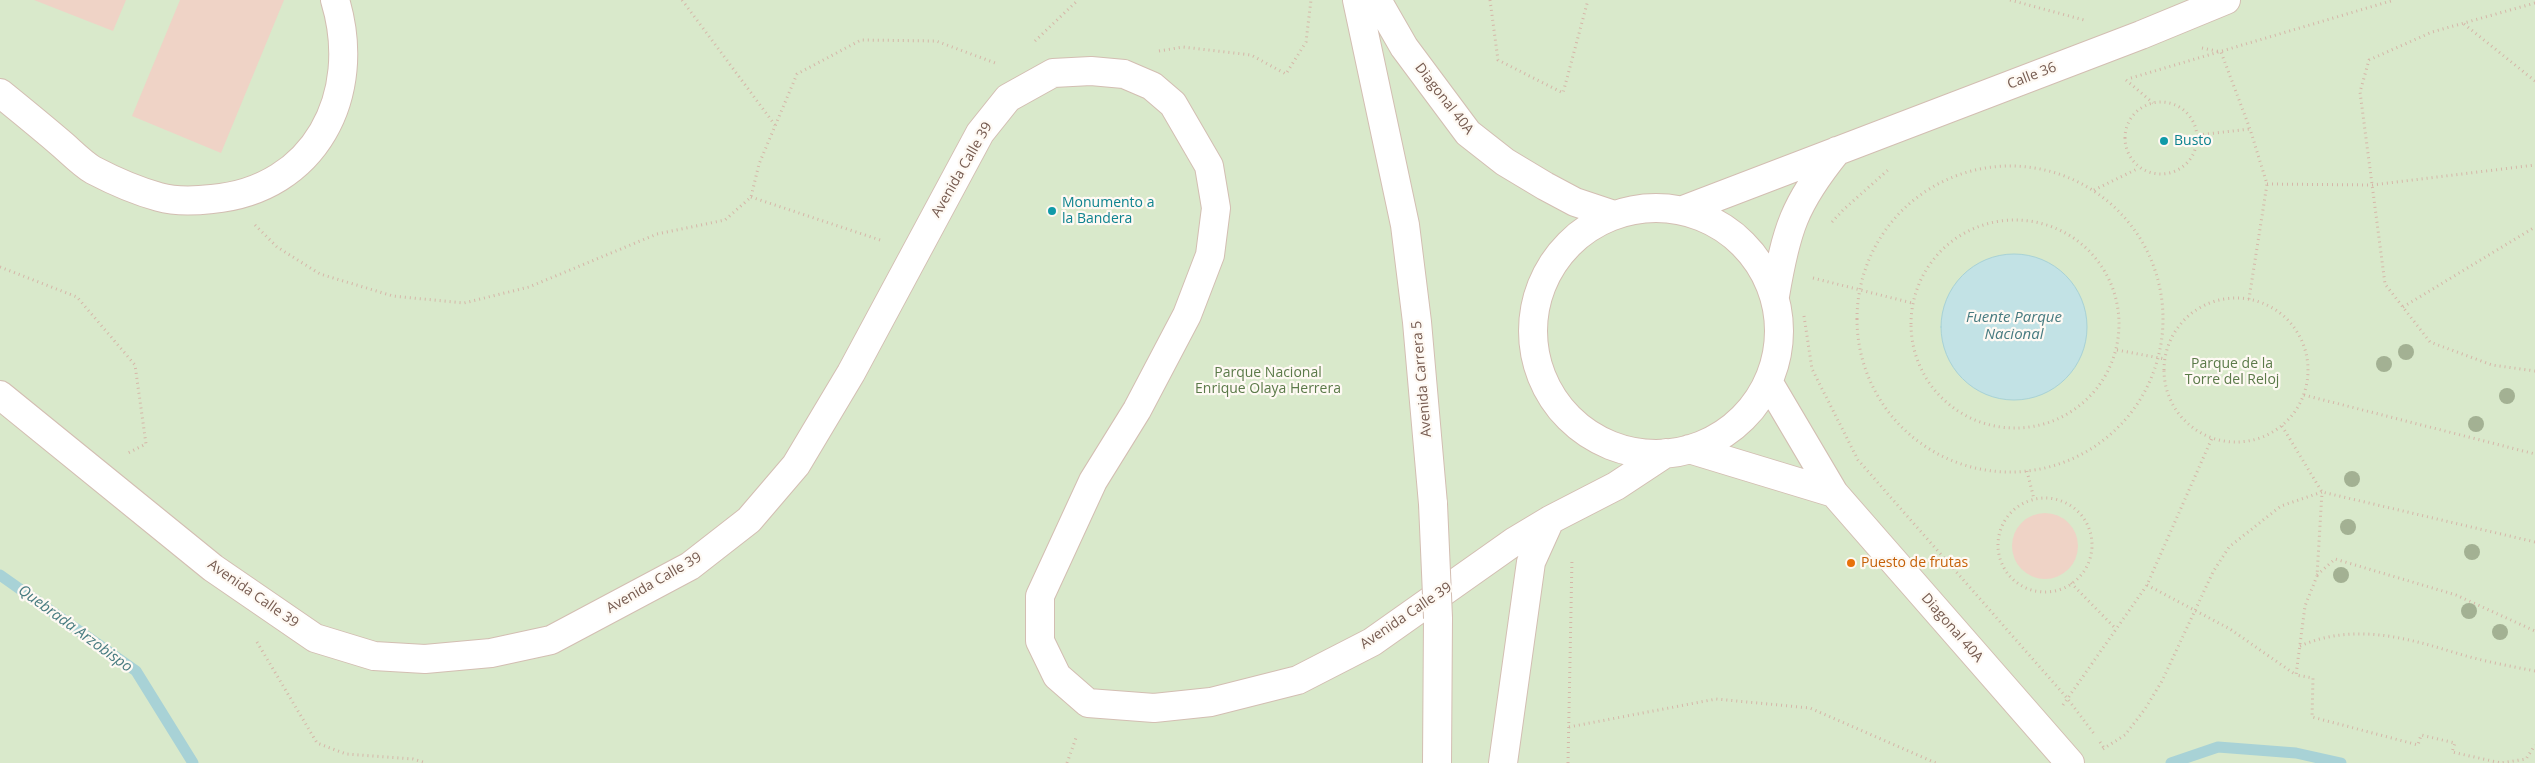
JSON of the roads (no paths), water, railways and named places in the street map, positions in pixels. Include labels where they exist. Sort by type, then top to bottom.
[{"type":"street","points":[[0,93],[91,169],[124,185],[162,198],[191,201],[228,198],[265,186],[292,170],[314,148],[330,121],[340,88],[342,49],[335,0]]},
{"type":"street","name":"Avenida Carrera 5","points":[[1357,0],[1405,225],[1419,349],[1433,504],[1438,618],[1437,763]]},
{"type":"street","name":"Diagonal 40A","points":[[1377,0],[1404,47],[1468,133],[1505,162],[1545,186],[1575,202],[1614,215]]},
{"type":"street","name":"Calle 36","points":[[1683,210],[2141,35],[2226,0]]},
{"type":"street","name":"Avenida Calle 39","points":[[0,395],[213,568],[315,638],[374,656],[425,659],[491,653],[551,640],[690,566],[749,520],[796,465],[851,372],[980,133],[1008,98],[1053,73],[1091,70],[1124,74],[1152,86],[1172,104],[1209,166],[1216,208],[1210,255],[1187,315],[1137,410],[1093,481],[1040,596],[1040,641],[1057,676],[1088,703],[1154,708],[1212,702],[1298,680],[1372,642],[1515,541],[1677,451]]},
{"type":"street","name":"Calle 36","points":[[1775,296],[1785,239],[1798,208],[1812,181],[1838,150]]},
{"type":"street","points":[[1660,208],[1683,210],[1707,219],[1731,232],[1750,250],[1765,272],[1775,296],[1780,318],[1780,340],[1769,383],[1755,406],[1736,425],[1714,440],[1677,451],[1636,452],[1607,444],[1581,430],[1561,409],[1544,384],[1535,356],[1532,327],[1537,298],[1548,270],[1566,247],[1588,228],[1614,215],[1636,209],[1660,208]]},
{"type":"street","name":"Diagonal 40A","points":[[1769,383],[1834,494],[2068,761]]},
{"type":"street","points":[[1677,451],[1834,494]]},
{"type":"street","points":[[1503,763],[1531,562],[1561,514]]},
{"type":"water","name":"Fuente Parque Nacional","points":[[2014,254],[2042,259],[2066,275],[2082,299],[2087,327],[2082,355],[2066,379],[2042,395],[2014,400],[1986,395],[1962,379],[1946,355],[1941,327],[1946,299],[1962,275],[1986,259]]},
{"type":"waterway","name":"Quebrada Arzobispo","points":[[0,575],[136,671],[193,763]]},
{"type":"waterway","points":[[2171,763],[2218,747],[2296,753],[2341,763]]},
{"type":"place","name":"Busto","points":[[2164,141]]},
{"type":"place","name":"Monumento a la Bandera","points":[[1052,211]]},
{"type":"place","name":"Puesto de frutas","points":[[1851,563]]},
{"type":"park label","name":"Parque de la Torre del Reloj","points":[[2232,372]]},
{"type":"park label","name":"Parque Nacional Enrique Olaya Herrera","points":[[1268,382]]}]
